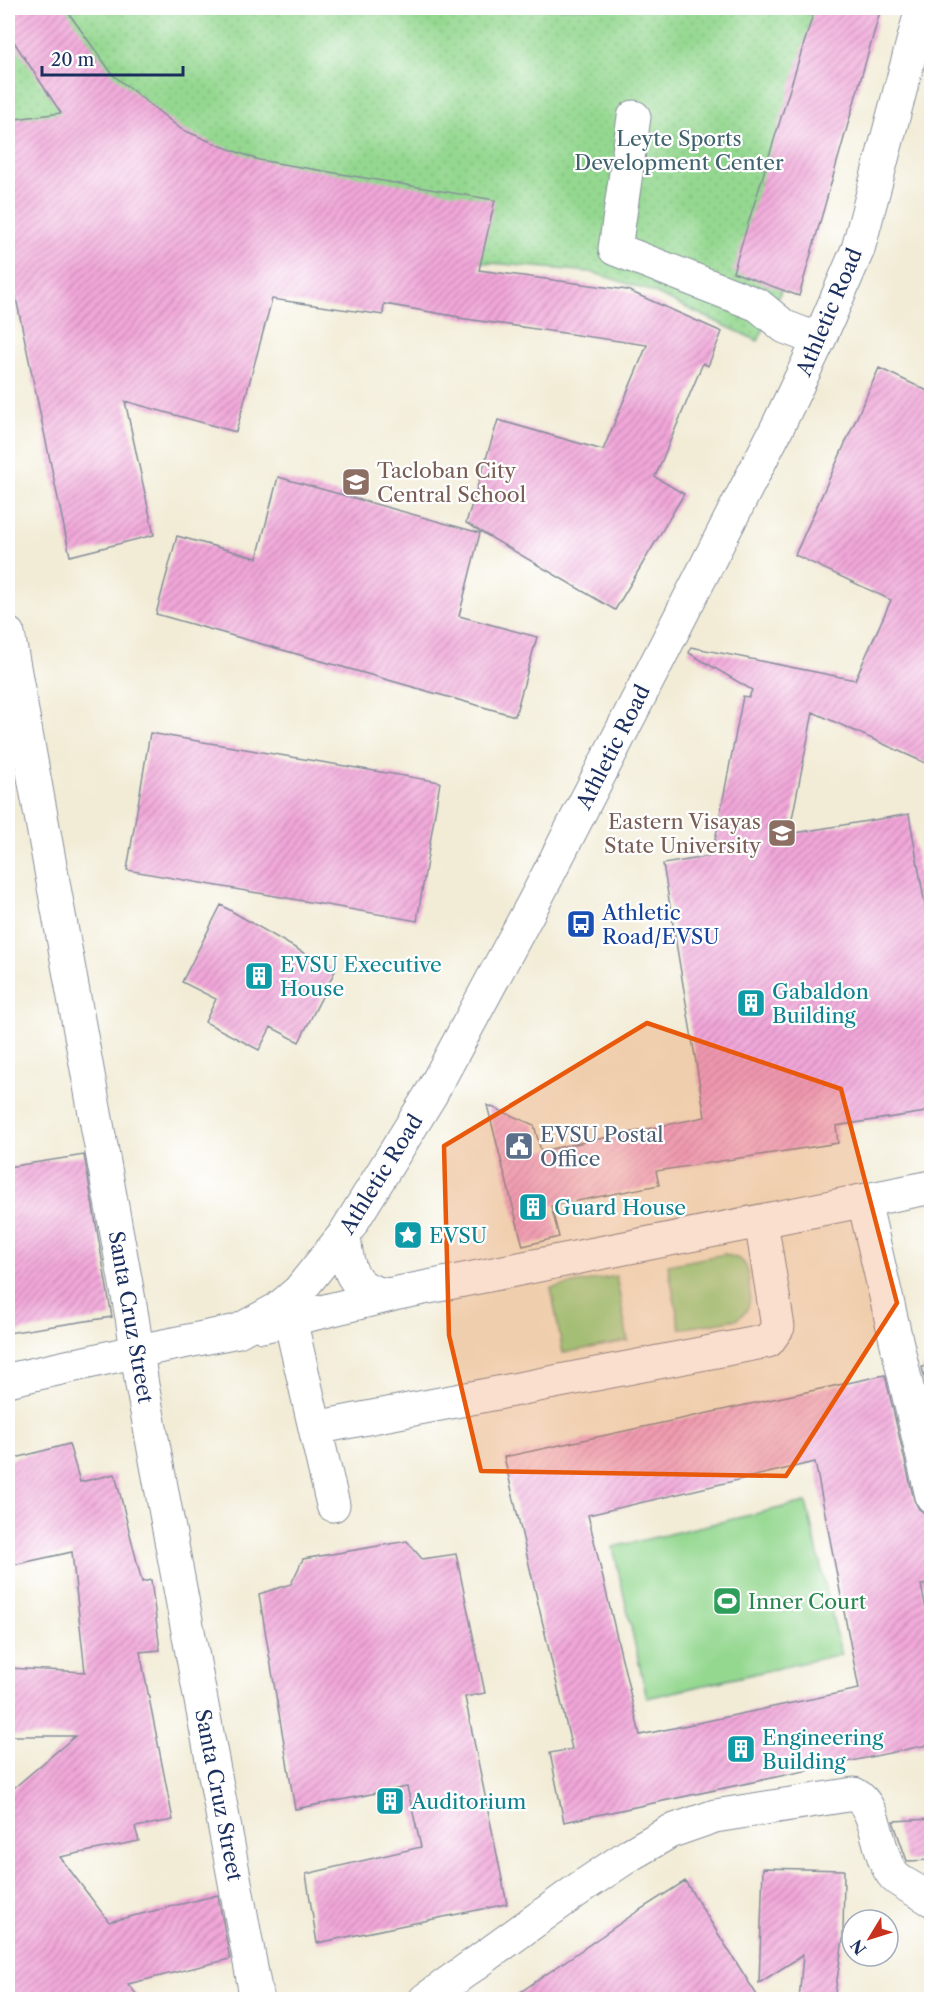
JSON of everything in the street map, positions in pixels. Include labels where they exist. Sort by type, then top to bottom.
[{"type":"street","name":"Athletic Road","points":[[8,1380],[238,1331],[278,1310],[299,1291],[344,1235],[431,1094],[534,902],[777,428],[819,340],[858,249],[922,8]]},
{"type":"street","points":[[634,117],[615,249],[758,305],[785,327],[819,340]]},
{"type":"street","name":"Santa Cruz Street","points":[[8,634],[138,1351],[142,1385],[257,2000]]},
{"type":"street","points":[[238,1331],[394,1294],[932,1187]]},
{"type":"street","points":[[864,1201],[932,1496]]},
{"type":"street","points":[[315,1428],[768,1341],[778,1327],[761,1221]]},
{"type":"street","points":[[344,1235],[347,1266],[364,1289],[376,1294],[394,1294]]},
{"type":"street","points":[[290,1319],[333,1505]]},
{"type":"street","points":[[425,2000],[631,1854],[669,1832],[715,1816],[854,1794],[861,1798],[867,1807],[884,1857],[895,1877],[932,1900]]},
{"type":"highlighted area","points":[[647,1023],[841,1089],[897,1303],[786,1476],[481,1471],[449,1335],[444,1146]]},
{"type":"green space","name":"Leyte Sports Development Center","points":[[8,8],[874,8],[787,278],[758,341],[650,291],[591,272],[414,256],[49,124],[8,130]]},
{"type":"green space","points":[[725,1254],[739,1259],[746,1266],[750,1291],[747,1309],[737,1319],[680,1329],[668,1265]]},
{"type":"green space","points":[[616,1276],[628,1341],[563,1353],[551,1288]]},
{"type":"green space","name":"Inner Court","points":[[806,1502],[841,1654],[647,1698],[613,1547]]},
{"type":"building","points":[[8,8],[65,8],[113,75],[181,129],[221,146],[259,160],[495,200],[479,270],[627,290],[722,332],[708,366],[703,363],[655,477],[684,494],[615,610],[466,523],[498,420],[603,450],[647,345],[459,318],[384,304],[383,315],[272,299],[236,432],[125,401],[154,535],[70,556],[8,260],[8,120],[61,113],[8,33]]},
{"type":"building","points":[[815,8],[881,8],[799,296],[733,272]]},
{"type":"building","points":[[879,368],[932,393],[932,766],[813,712],[789,834],[909,814],[932,945],[932,1111],[836,1126],[838,1143],[656,1171],[659,1185],[551,1206],[559,1237],[523,1246],[487,1105],[534,1125],[541,1151],[705,1117],[663,864],[712,856],[743,696],[749,697],[752,690],[689,653],[691,647],[855,680],[891,600],[795,555]]},
{"type":"building","points":[[278,477],[480,533],[459,616],[537,637],[515,716],[156,614],[177,536],[257,558]]},
{"type":"building","points":[[150,733],[440,782],[417,921],[127,870]]},
{"type":"building","name":"EVSU Executive House","points":[[221,905],[335,971],[299,1042],[271,1027],[259,1050],[205,1022],[216,999],[182,982]]},
{"type":"building","points":[[84,1155],[112,1317],[8,1333],[8,1167]]},
{"type":"building","points":[[932,1365],[932,1410],[922,1367]]},
{"type":"building","points":[[885,1375],[914,1500],[919,1509],[926,1514],[932,1514],[932,1584],[921,1585],[932,1637],[932,1744],[564,1822],[550,1753],[572,1749],[504,1457]],"holes":[[[815,1462],[859,1689],[640,1735],[588,1515]]]},
{"type":"building","points":[[69,1444],[80,1482],[115,1474],[142,1582],[151,1580],[160,1650],[140,1652],[173,1820],[135,1827],[139,1841],[60,1857],[109,1922],[218,1895],[230,1959],[128,1984],[141,2000],[8,2000],[8,1793],[75,1736],[8,1736],[8,1668],[85,1672],[72,1552],[8,1566],[8,1460]]},
{"type":"building","name":"Auditorium","points":[[407,1541],[422,1559],[456,1554],[485,1693],[465,1697],[507,1904],[317,1943],[306,1874],[421,1847],[407,1787],[295,1809],[259,1594],[291,1584],[303,1559]]},
{"type":"building","points":[[932,1819],[932,1860],[907,1861],[893,1821]]},
{"type":"building","points":[[763,1868],[844,1870],[843,1908],[840,1908],[840,1959],[834,2000],[799,2000],[803,1955],[759,1983]]},
{"type":"building","points":[[685,1881],[760,2000],[509,2000],[638,1911]]},
{"type":"place","name":"Tacloban City Central School","points":[[356,482]]},
{"type":"place","name":"Eastern Visayas State University","points":[[782,833]]},
{"type":"place","name":"Athletic Road/EVSU","points":[[581,924]]},
{"type":"place","name":"EVSU Executive House","points":[[259,976]]},
{"type":"place","name":"Gabaldon Building","points":[[751,1003]]},
{"type":"place","name":"EVSU Postal Office","points":[[519,1146]]},
{"type":"place","name":"Guard House","points":[[533,1207]]},
{"type":"place","name":"EVSU","points":[[408,1235]]},
{"type":"place","name":"Inner Court","points":[[727,1601]]},
{"type":"place","name":"Engineering Building","points":[[741,1749]]},
{"type":"place","name":"Auditorium","points":[[390,1801]]}]
